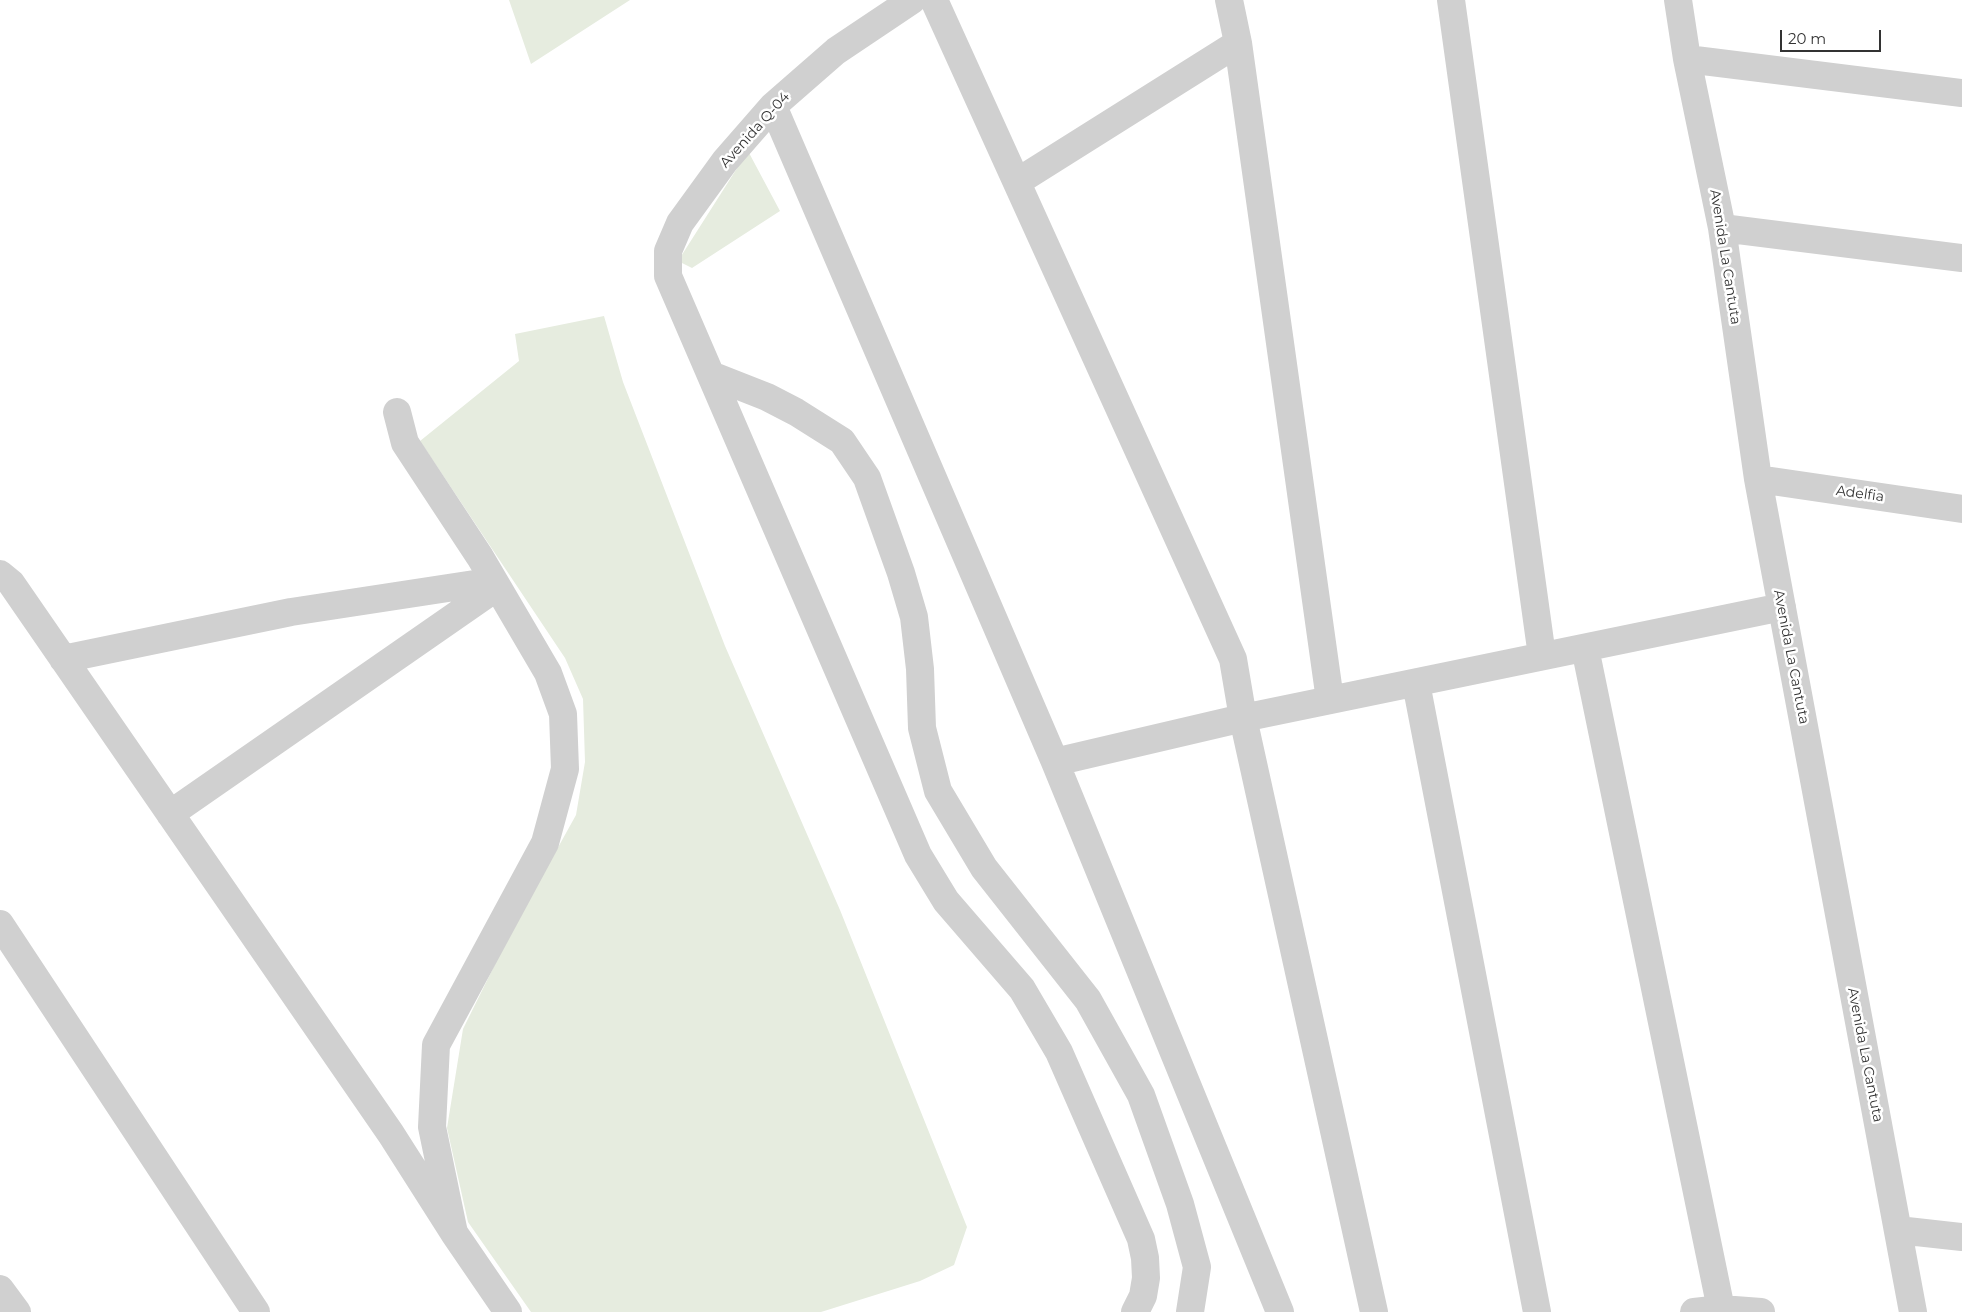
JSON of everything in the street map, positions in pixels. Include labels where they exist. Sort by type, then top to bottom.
[{"type":"street","name":"Avenida Q-04","points":[[711,375],[668,276],[668,250],[680,223],[726,161],[773,106],[836,51],[912,0]]},
{"type":"street","points":[[934,0],[1233,659],[1243,718],[1374,1312]]},
{"type":"street","points":[[1229,0],[1238,43],[1330,700]]},
{"type":"street","points":[[1451,0],[1542,656]]},
{"type":"street","name":"Avenida La Cantuta","points":[[1678,0],[1687,60],[1722,228],[1758,478],[1913,1312]]},
{"type":"street","points":[[1016,182],[1238,43]]},
{"type":"street","points":[[1687,60],[1962,93]]},
{"type":"street","points":[[773,106],[1055,762],[1280,1312]]},
{"type":"street","points":[[1722,228],[1962,258]]},
{"type":"street","points":[[711,375],[918,855],[946,901],[1022,988],[1059,1052],[1141,1239],[1145,1258],[1146,1278],[1142,1296],[1135,1312]]},
{"type":"street","points":[[711,375],[767,397],[796,412],[842,441],[867,478],[901,573],[914,617],[920,669],[922,728],[938,791],[984,868],[1088,1000],[1141,1096],[1180,1204],[1197,1267],[1190,1312]]},
{"type":"street","points":[[397,412],[405,443],[496,584],[548,673],[563,714],[565,768],[545,843],[436,1044],[432,1127],[454,1233]]},
{"type":"street","name":"Adelfia","points":[[1758,478],[1962,508]]},
{"type":"street","points":[[0,574],[11,583],[391,1134],[454,1233],[508,1312]]},
{"type":"street","points":[[63,659],[291,612],[496,584]]},
{"type":"street","points":[[170,814],[496,584]]},
{"type":"street","points":[[1055,762],[1243,718],[1782,607]]},
{"type":"street","points":[[1584,648],[1721,1309]]},
{"type":"street","points":[[1416,683],[1538,1312]]},
{"type":"street","points":[[5,941],[256,1312]]},
{"type":"street","points":[[1898,1230],[1962,1237]]},
{"type":"street","points":[[0,1289],[17,1312]]},
{"type":"street","points":[[1694,1312],[1721,1309],[1761,1312]]},
{"type":"shaded area","points":[[509,0],[630,0],[531,64]]},
{"type":"shaded area","points":[[748,151],[780,211],[692,268],[678,261]]},
{"type":"shaded area","points":[[604,316],[623,382],[725,646],[840,910],[967,1227],[954,1265],[920,1281],[821,1312],[531,1312],[468,1222],[447,1128],[463,1029],[511,932],[576,815],[585,762],[583,699],[565,658],[420,441],[519,361],[515,334]]}]
